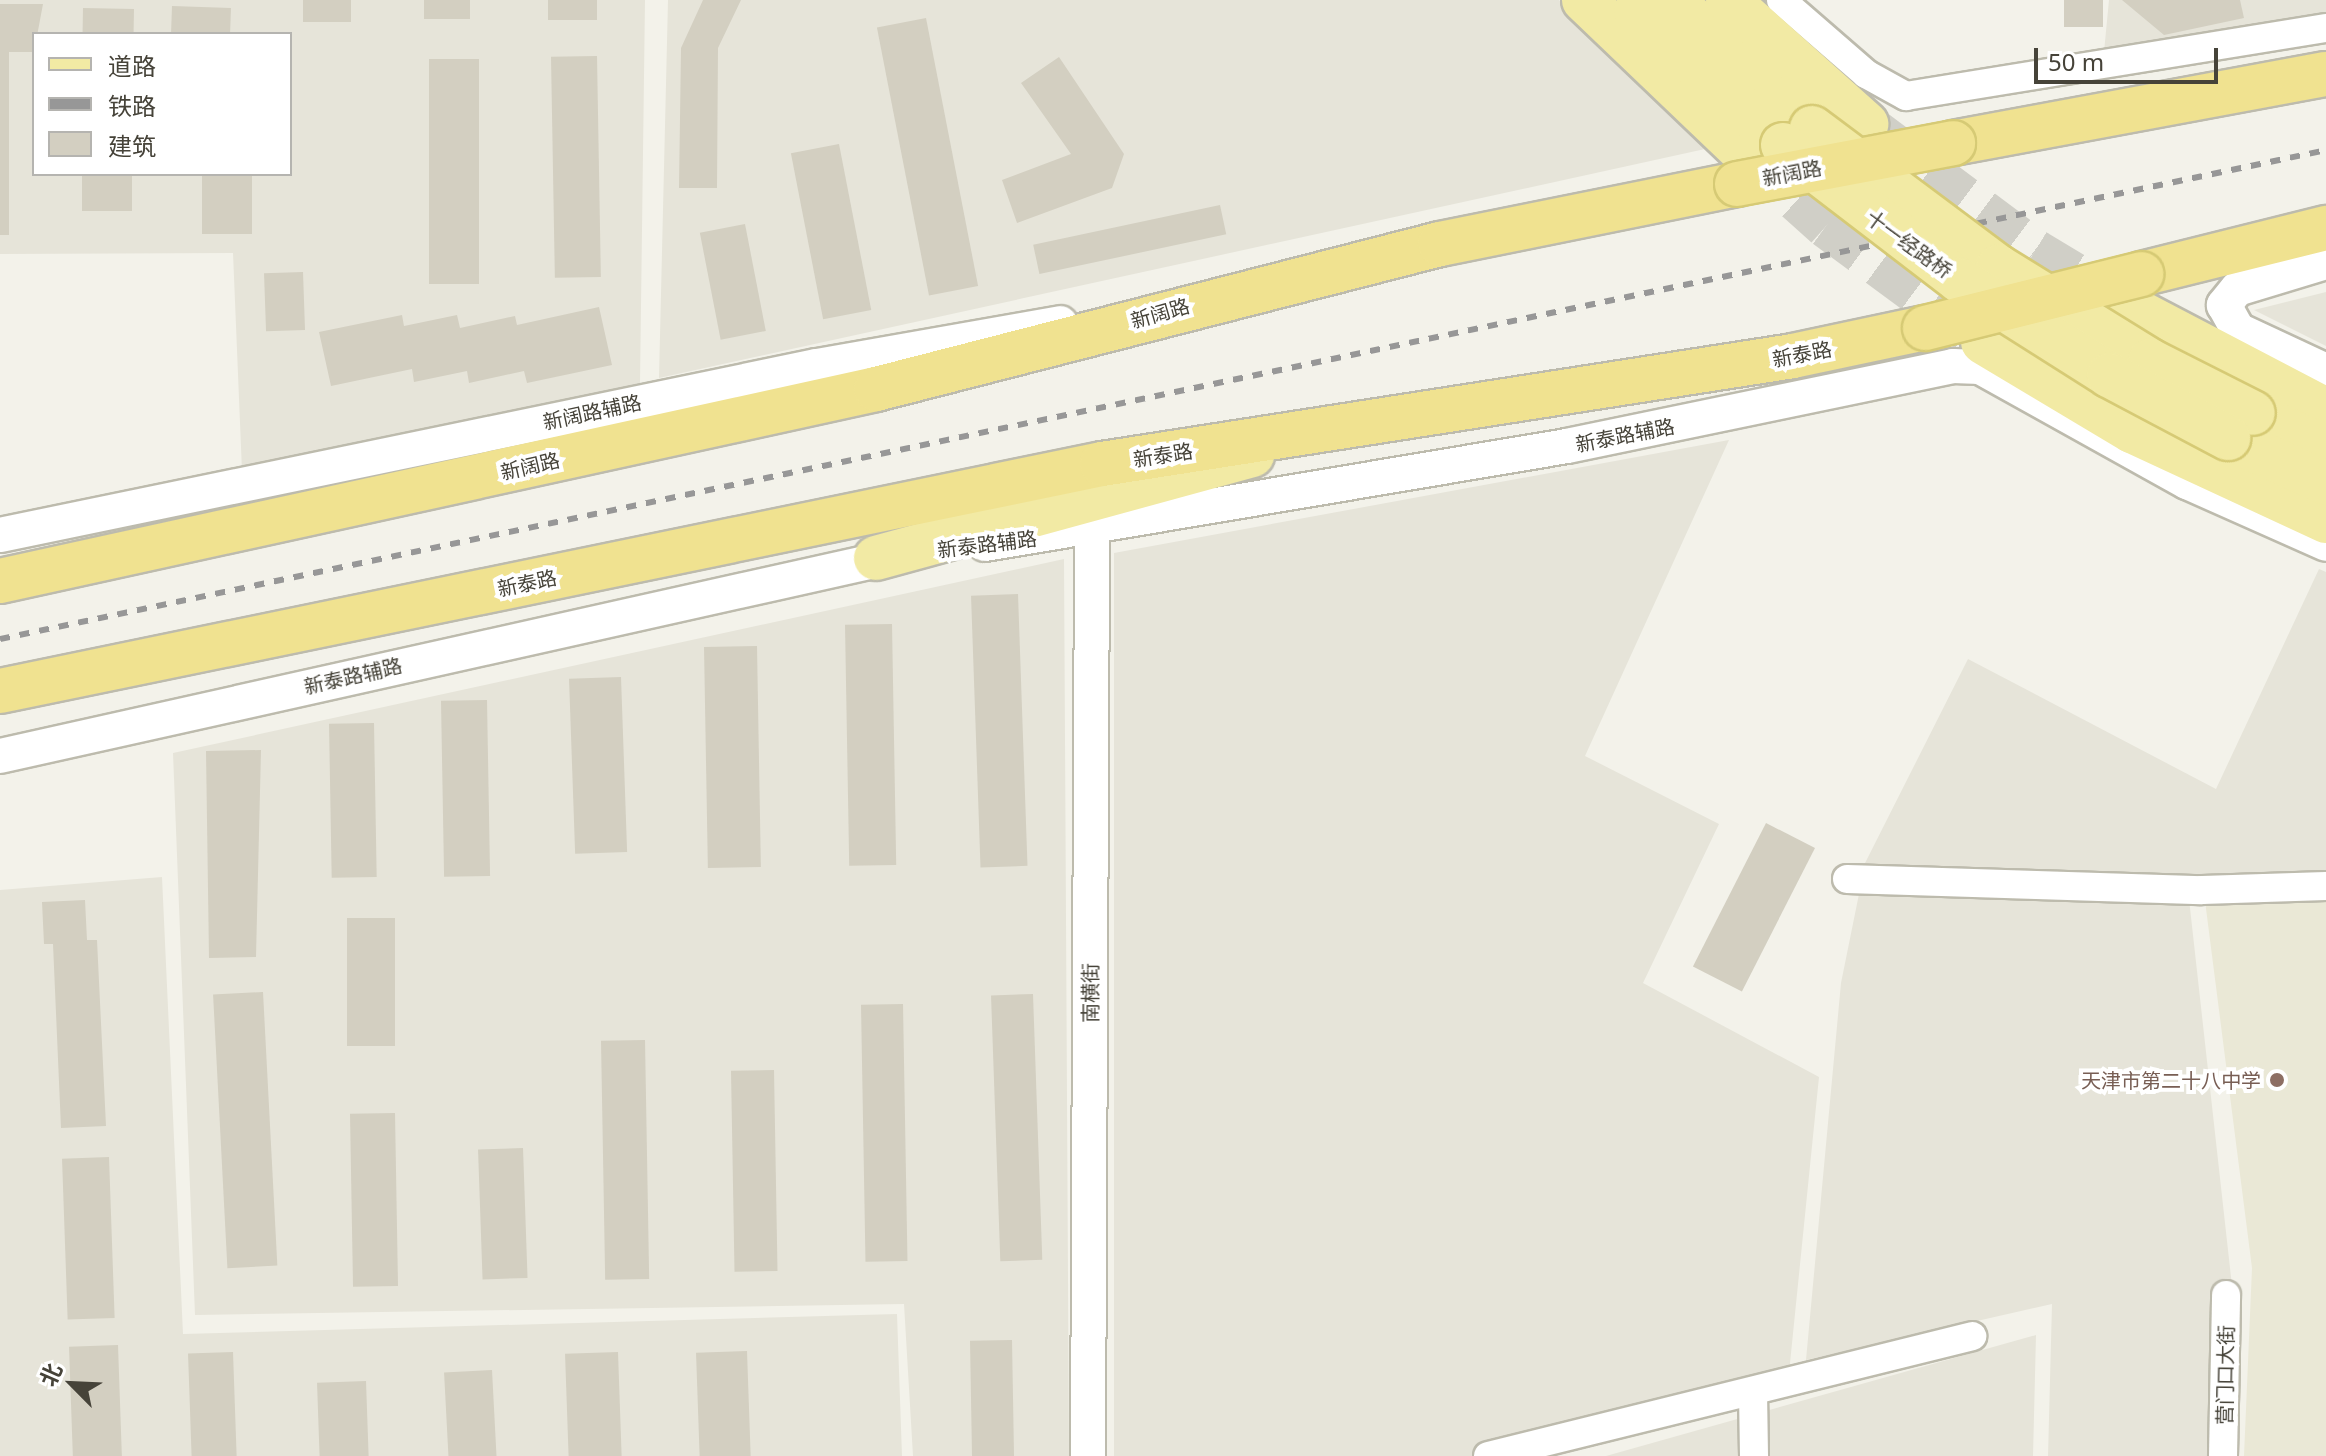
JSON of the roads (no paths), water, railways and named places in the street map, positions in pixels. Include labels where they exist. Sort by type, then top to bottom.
[{"type":"highway","name":"新阔路","points":[[0,581],[876,389],[1187,305],[1739,166],[1953,143],[2326,74]]},
{"type":"highway","name":"新泰路","points":[[0,691],[1102,464],[1321,434],[2136,291],[2326,228]]},
{"type":"main road","points":[[1584,0],[1739,166]]},
{"type":"main road","name":"十一经路桥","points":[[1626,0],[1878,222],[2068,350],[2241,425],[2326,448]]},
{"type":"main road","points":[[1672,0],[1812,128],[1998,267],[2150,361],[2326,483]]},
{"type":"main road","points":[[1728,0],[1866,124]]},
{"type":"main road","points":[[2136,291],[2326,410]]},
{"type":"main road","points":[[1982,354],[2132,431],[2326,521]]},
{"type":"main road","points":[[876,558],[1321,434]]},
{"type":"street","points":[[1781,0],[1866,74],[1906,96],[2326,28]]},
{"type":"street","points":[[2326,262],[2237,289],[2224,305],[2238,330],[2326,371]]},
{"type":"street","name":"新阔路辅路","points":[[0,535],[817,366],[1187,305]]},
{"type":"street","points":[[1982,354],[2187,482],[2326,544]]},
{"type":"street","name":"新泰路辅路","points":[[0,756],[876,558],[1092,531],[1770,407],[1953,366],[1982,354]]},
{"type":"street","name":"南横街","points":[[1088,1456],[1092,531]]},
{"type":"street","points":[[1847,879],[2202,890],[2326,886]]},
{"type":"street","name":"营门口大街","points":[[2223,1456],[2226,1295]]},
{"type":"street","points":[[1488,1456],[1972,1336]]},
{"type":"street","points":[[1753,1392],[1754,1456]]},
{"type":"tunnel","points":[[1876,132],[2035,251],[2118,301]]},
{"type":"tunnel","points":[[1748,156],[1826,226],[1979,339]]},
{"type":"railway","points":[[0,639],[2326,150]]},
{"type":"place","name":"天津市第二十八中学","points":[[2277,1080]]}]
